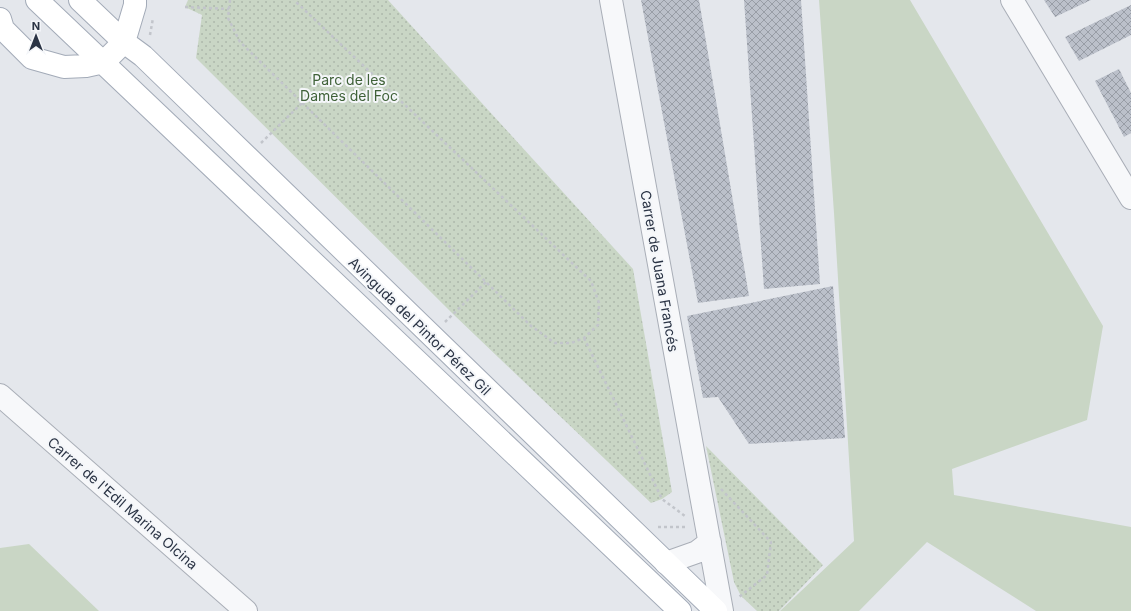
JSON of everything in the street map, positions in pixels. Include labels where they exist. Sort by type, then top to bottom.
[{"type":"main road","name":"Avinguda del Pintor Pérez Gil","points":[[37,0],[104,62],[680,611]]},
{"type":"main road","name":"Avinguda del Pintor Pérez Gil","points":[[80,0],[124,42],[143,56],[716,611]]},
{"type":"main road","points":[[0,19],[3,29],[32,58],[64,67],[86,66],[104,62],[124,42],[135,6],[135,0]]},
{"type":"street","name":"Carrer de Juana Francés","points":[[611,0],[708,532],[730,605]]},
{"type":"street","points":[[1012,0],[1131,198]]},
{"type":"street","name":"Carrer de l'Edil Marina Olcina","points":[[0,395],[246,611]]},
{"type":"street","points":[[666,563],[697,552],[708,532]]},
{"type":"path","points":[[230,0],[228,18],[240,42],[531,326],[555,343],[571,343],[584,338],[598,325],[599,303],[591,281],[294,0]]},
{"type":"path","points":[[185,7],[229,9]]},
{"type":"path","points":[[150,36],[151,42]]},
{"type":"path","points":[[266,148],[261,143],[302,103]]},
{"type":"path","points":[[441,316],[446,322]]},
{"type":"path","points":[[584,338],[662,499],[685,516]]},
{"type":"path","points":[[719,487],[771,542],[766,575],[730,605]]},
{"type":"path","points":[[654,527],[691,527],[708,532]]},
{"type":"green space","name":"Parc de les Dames del Foc","points":[[188,0],[388,0],[633,269],[672,492],[662,499],[651,503],[453,314],[196,58],[202,15],[185,7]]},
{"type":"green space","points":[[819,0],[910,0],[1103,326],[1087,420],[952,469],[954,495],[1131,527],[1131,611],[1036,611],[927,542],[859,611],[780,611],[854,541],[834,213]]},
{"type":"green space","points":[[706,446],[823,565],[779,611],[757,611],[741,596],[734,582]]},
{"type":"green space","points":[[29,544],[99,611],[0,611],[0,548]]},
{"type":"building","points":[[641,0],[699,0],[749,296],[698,303]]},
{"type":"building","points":[[744,0],[801,0],[820,284],[764,289]]},
{"type":"building","points":[[1044,0],[1091,0],[1055,17]]},
{"type":"building","points":[[1131,5],[1131,35],[1079,61],[1065,37]]},
{"type":"building","points":[[1119,69],[1131,93],[1131,133],[1124,137],[1095,81]]},
{"type":"building","points":[[833,286],[845,438],[749,444],[718,397],[703,398],[687,316]]}]
